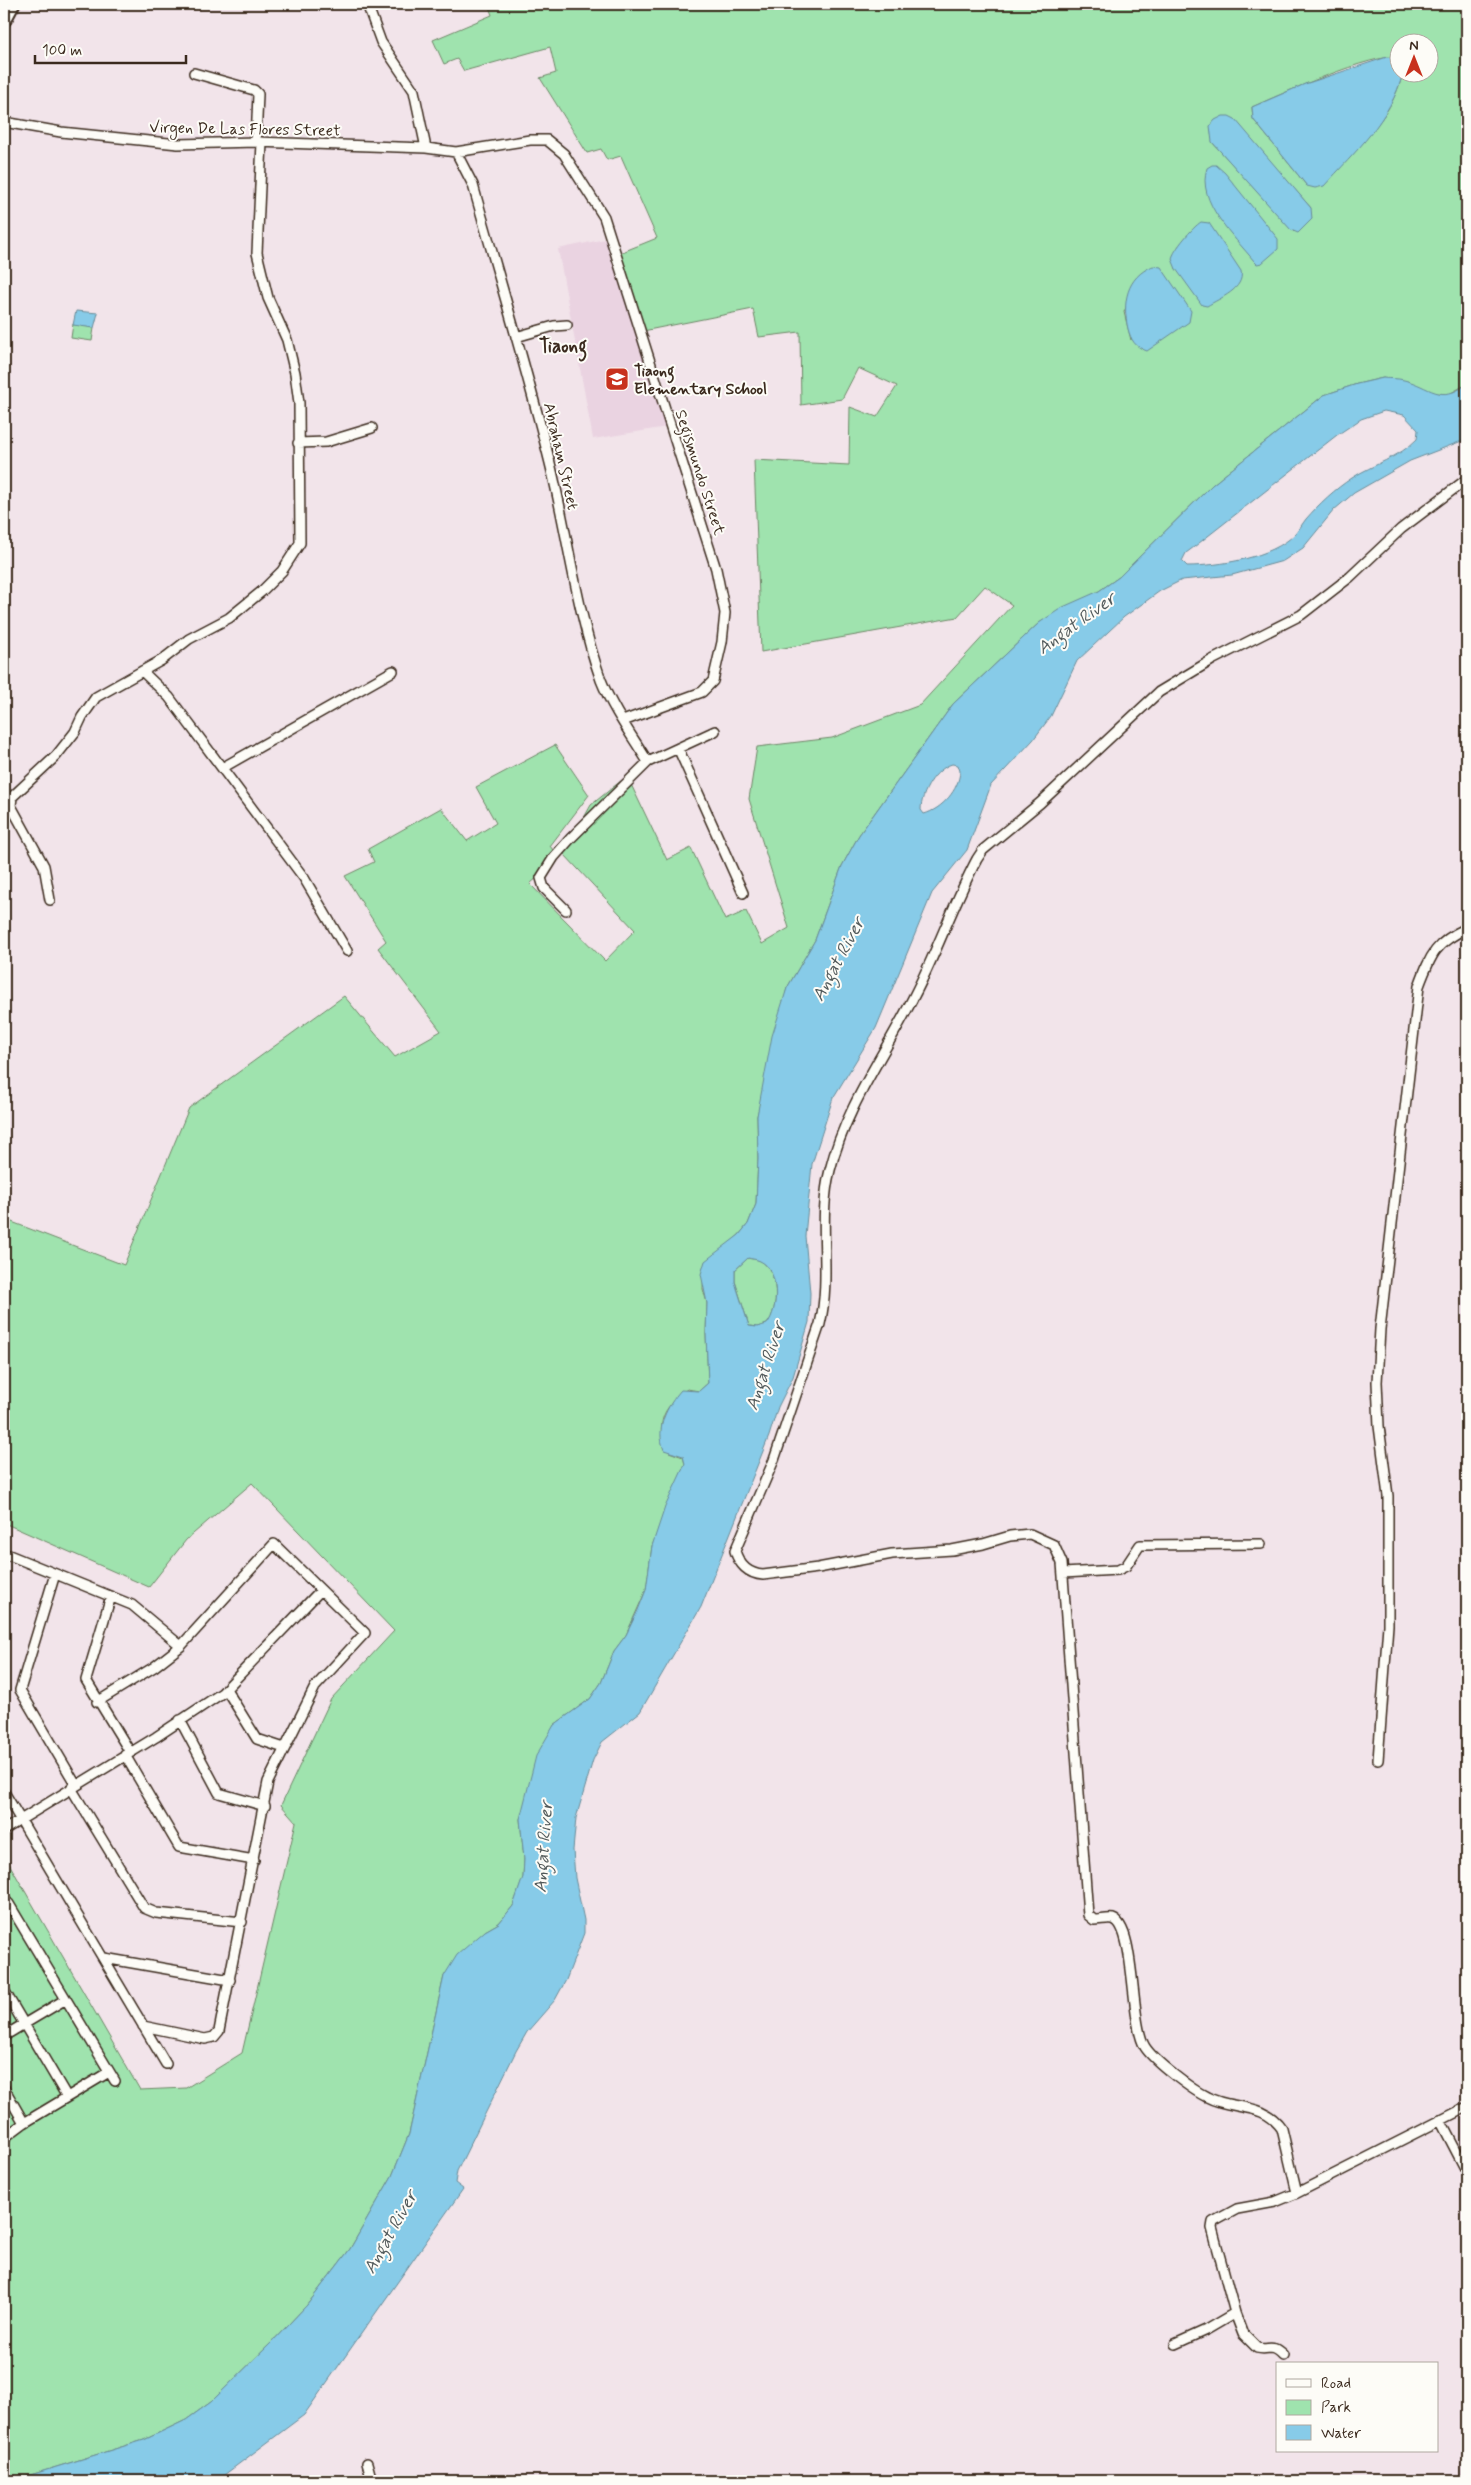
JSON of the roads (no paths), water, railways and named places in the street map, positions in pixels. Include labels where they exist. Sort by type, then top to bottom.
[{"type":"main road","points":[[4,19],[12,4]]},
{"type":"street","points":[[367,4],[381,42],[414,91],[426,148]]},
{"type":"street","points":[[50,900],[44,866],[11,806],[12,797],[56,756],[75,732],[82,717],[96,697],[162,660],[189,639],[229,618],[261,592],[282,571],[300,543],[299,403],[295,373],[287,340],[268,298],[257,252],[258,94],[254,90],[194,73]]},
{"type":"street","name":"Virgen De Las Flores Street","points":[[4,122],[61,132],[178,144],[259,142],[426,148],[456,152]]},
{"type":"street","name":"Segismundo Street","points":[[456,152],[530,140],[547,140],[564,154],[581,177],[604,217],[716,569],[725,613],[722,642],[713,681],[702,692],[623,721]]},
{"type":"street","name":"Abraham Street","points":[[456,152],[472,186],[516,337],[558,493],[583,623],[602,682],[648,762]]},
{"type":"street","points":[[516,337],[554,326],[567,325]]},
{"type":"street","points":[[298,444],[326,442],[372,428]]},
{"type":"street","points":[[1297,2193],[1282,2129],[1276,2121],[1255,2109],[1208,2098],[1157,2061],[1144,2046],[1136,2018],[1128,1947],[1119,1922],[1112,1919],[1094,1920],[1088,1915],[1063,1573],[1062,1563],[1054,1545],[1030,1534],[1010,1536],[984,1544],[952,1550],[892,1554],[818,1568],[762,1575],[754,1574],[739,1562],[735,1551],[774,1460],[821,1318],[824,1302],[824,1203],[837,1145],[852,1110],[914,996],[954,906],[984,850],[1040,803],[1159,692],[1212,660],[1301,615],[1350,577],[1401,529],[1467,479]]},
{"type":"street","points":[[222,768],[393,670]]},
{"type":"street","points":[[142,671],[170,697],[304,878],[347,951]]},
{"type":"street","points":[[566,910],[544,888],[541,878],[554,857],[648,762],[716,731]]},
{"type":"street","points":[[678,748],[742,893]]},
{"type":"street","points":[[1378,1760],[1388,1625],[1388,1496],[1379,1426],[1377,1382],[1381,1320],[1419,986],[1430,957],[1447,937],[1467,928]]},
{"type":"street","points":[[97,1702],[154,1667],[181,1646],[274,1544],[365,1633],[315,1687],[268,1782],[265,1806],[219,2032],[214,2038],[205,2040],[143,2026]]},
{"type":"street","points":[[1063,1573],[1118,1570],[1126,1566],[1140,1544],[1261,1544]]},
{"type":"street","points":[[4,1557],[9,1555],[132,1605],[181,1646]]},
{"type":"street","points":[[55,1574],[20,1690],[144,1908],[156,1913],[242,1922]]},
{"type":"street","points":[[4,1830],[128,1754],[226,1689],[321,1590]]},
{"type":"street","points":[[111,1596],[86,1680],[97,1702],[179,1847],[254,1860]]},
{"type":"street","points":[[226,1689],[257,1739],[284,1748]]},
{"type":"street","points":[[180,1720],[219,1793],[265,1806]]},
{"type":"street","points":[[4,1792],[166,2064]]},
{"type":"street","points":[[4,1900],[9,1904],[114,2081]]},
{"type":"street","points":[[104,1958],[230,1980]]},
{"type":"street","points":[[4,1990],[67,2097]]},
{"type":"street","points":[[4,2036],[66,1999]]},
{"type":"street","points":[[4,2138],[24,2123],[109,2072]]},
{"type":"street","points":[[4,2088],[24,2123]]},
{"type":"street","points":[[1283,2355],[1276,2348],[1257,2348],[1243,2334],[1235,2313],[1212,2228],[1213,2222],[1237,2209],[1275,2202],[1297,2193],[1467,2107]]},
{"type":"street","points":[[1440,2120],[1467,2172]]},
{"type":"street","points":[[1175,2344],[1206,2330],[1235,2313]]},
{"type":"street","points":[[367,2463],[372,2481]]},
{"type":"water","points":[[1387,57],[1388,82],[1400,82],[1390,105],[1371,134],[1324,186],[1315,188],[1307,186],[1253,119],[1252,107],[1305,84]]},
{"type":"water","points":[[1223,116],[1235,119],[1311,208],[1312,219],[1298,233],[1291,230],[1212,142],[1210,126],[1215,120]]},
{"type":"water","points":[[1216,165],[1225,173],[1278,239],[1278,249],[1262,263],[1257,264],[1254,261],[1227,230],[1212,206],[1205,181],[1207,168]]},
{"type":"water","points":[[1201,222],[1209,223],[1241,271],[1239,283],[1235,288],[1207,306],[1202,305],[1176,269],[1172,259],[1184,239]]},
{"type":"water","points":[[1153,266],[1161,267],[1191,311],[1189,322],[1147,351],[1134,343],[1131,337],[1126,319],[1126,301],[1128,292],[1137,277]]},
{"type":"water","points":[[76,311],[98,313],[94,328],[73,325]]},
{"type":"water","name":"Angat River","points":[[1383,378],[1399,379],[1442,394],[1458,390],[1467,384],[1467,439],[1410,461],[1354,493],[1334,510],[1303,548],[1283,561],[1232,575],[1182,580],[1160,591],[1124,617],[1077,661],[1051,716],[1033,740],[991,785],[967,850],[932,893],[876,1028],[833,1098],[812,1164],[805,1236],[810,1293],[809,1322],[793,1377],[778,1407],[769,1436],[701,1607],[640,1712],[602,1742],[593,1760],[576,1818],[573,1850],[575,1878],[584,1920],[584,1933],[566,1980],[555,2000],[527,2032],[516,2051],[457,2171],[455,2183],[463,2189],[304,2415],[216,2481],[11,2481],[144,2440],[186,2420],[211,2402],[307,2305],[350,2249],[392,2176],[409,2134],[444,1976],[457,1955],[485,1931],[499,1923],[513,1906],[523,1877],[524,1859],[520,1819],[536,1756],[554,1725],[590,1699],[601,1683],[614,1651],[626,1635],[646,1590],[652,1546],[665,1507],[685,1464],[683,1456],[664,1450],[661,1434],[664,1418],[671,1403],[681,1390],[699,1391],[708,1383],[707,1303],[701,1274],[705,1261],[739,1235],[748,1224],[756,1204],[757,1116],[772,1036],[787,988],[815,940],[842,866],[859,835],[953,704],[1039,623],[1063,607],[1099,591],[1119,577],[1212,485],[1324,395]],"holes":[[[1384,411],[1404,415],[1418,430],[1417,439],[1394,456],[1360,473],[1339,487],[1316,508],[1285,542],[1259,555],[1229,562],[1187,566],[1182,561],[1186,553],[1337,435],[1361,419]],[[952,764],[958,765],[960,771],[953,792],[937,808],[924,814],[921,810],[926,789],[935,776]],[[748,1258],[760,1261],[767,1266],[776,1290],[774,1309],[767,1324],[757,1327],[749,1326],[735,1282],[735,1270]]]},
{"type":"place","name":"Tiaong Elementary School","points":[[617,379]]},
{"type":"district","name":"Tiaong","points":[[563,345]]}]
